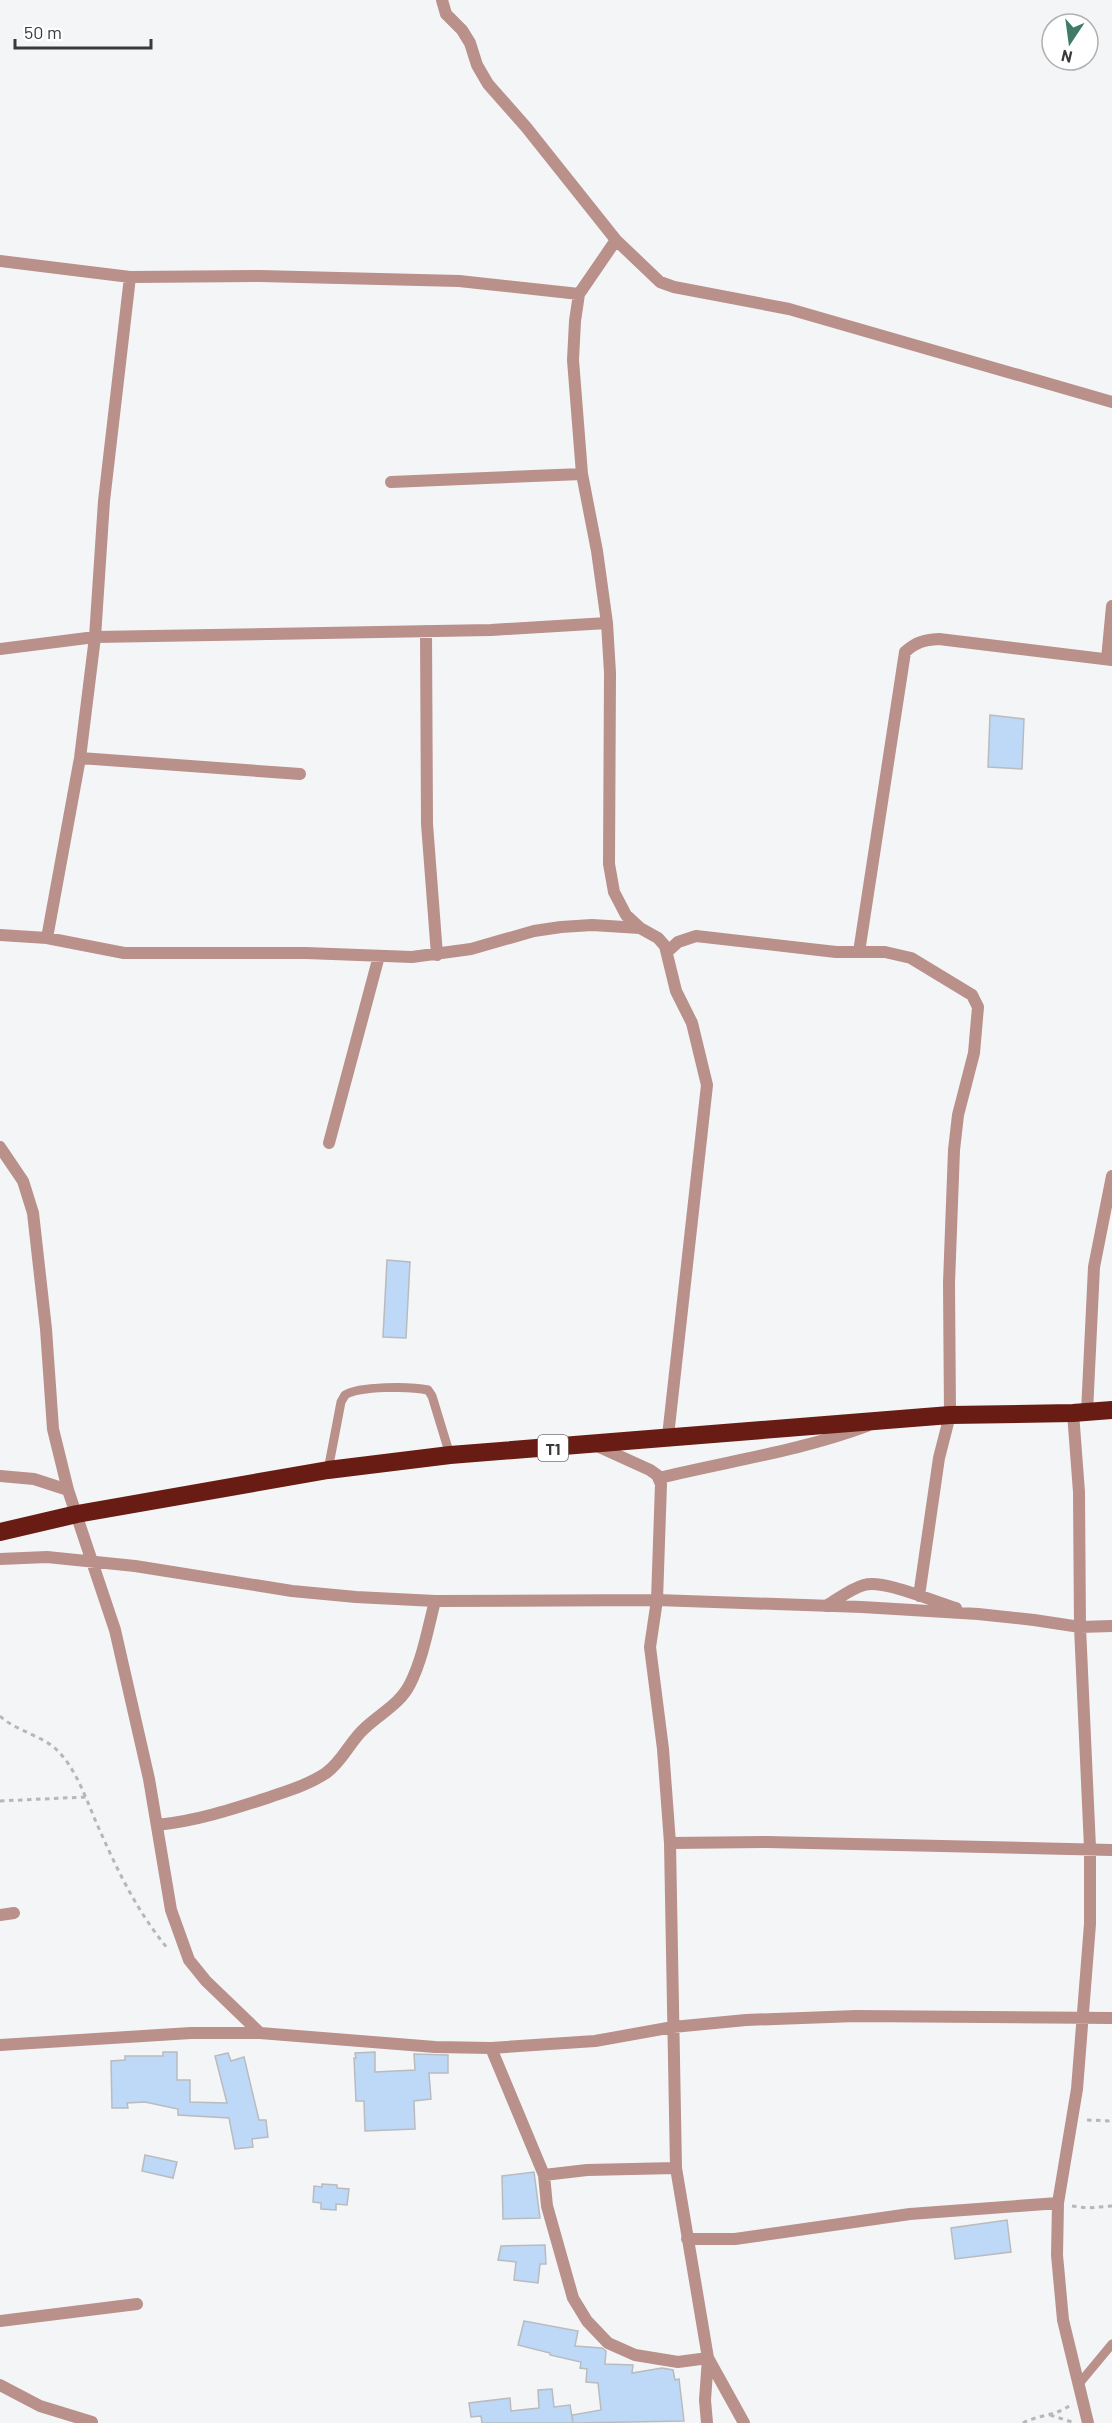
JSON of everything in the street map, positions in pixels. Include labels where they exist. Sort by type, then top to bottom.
[{"type":"highway","name":"T1","points":[[0,1532],[77,1514],[328,1470],[450,1455],[594,1445],[668,1436],[950,1414],[1080,1413],[1112,1410]]},
{"type":"street","points":[[440,1],[446,14],[462,30],[470,43],[477,65],[488,84],[526,127],[616,240],[660,282],[674,288],[789,309],[1112,402]]},
{"type":"street","points":[[616,240],[579,294],[573,360],[582,474],[597,551],[607,623],[610,673],[609,864],[611,882],[617,900],[626,915],[640,928],[658,938],[667,952],[676,991],[692,1023],[707,1085],[668,1436]]},
{"type":"street","points":[[0,261],[130,277],[260,276],[459,280],[579,294]]},
{"type":"street","points":[[47,938],[80,758],[95,637],[104,501],[130,277]]},
{"type":"street","points":[[391,482],[582,474]]},
{"type":"street","points":[[859,952],[905,652],[912,645],[923,640],[939,639],[1110,659],[1112,606]]},
{"type":"street","points":[[0,649],[95,637],[491,630],[607,623]]},
{"type":"street","points":[[426,631],[427,824],[437,955]]},
{"type":"street","points":[[80,758],[300,774]]},
{"type":"street","points":[[0,935],[47,938],[124,953],[306,953],[412,957],[471,949],[561,927],[592,925],[640,928]]},
{"type":"street","points":[[667,952],[678,942],[696,936],[836,952],[885,952],[911,958],[972,995],[978,1007],[975,1042],[958,1115],[954,1150],[949,1284],[950,1414],[939,1458],[919,1596]]},
{"type":"street","points":[[329,1143],[379,956]]},
{"type":"street","points":[[0,1147],[23,1181],[33,1213],[46,1329],[53,1429],[68,1490],[115,1630],[149,1779],[171,1910],[189,1960],[206,1981],[260,2033]]},
{"type":"street","points":[[1088,2423],[1063,2320],[1057,2255],[1058,2203],[1074,2117],[1090,1924],[1090,1848],[1080,1627],[1080,1413],[1094,1267],[1112,1176]]},
{"type":"street","points":[[659,1478],[842,1436],[887,1419]]},
{"type":"street","points":[[594,1445],[641,1465],[659,1478],[662,1491],[657,1600],[650,1647],[663,1749],[670,1843],[676,2168],[708,2358],[705,2400],[707,2423]]},
{"type":"street","points":[[0,1476],[34,1479],[68,1490]]},
{"type":"street","points":[[0,1559],[47,1557],[135,1566],[292,1591],[356,1597],[435,1601],[657,1600],[978,1614],[1080,1627],[1112,1626]]},
{"type":"street","points":[[825,1607],[850,1591],[867,1584],[876,1584],[978,1614]]},
{"type":"street","points":[[157,1825],[188,1822],[213,1816],[292,1790],[326,1773],[337,1764],[357,1736],[389,1709],[409,1686],[417,1669],[435,1601]]},
{"type":"street","points":[[670,1843],[767,1842],[1112,1850]]},
{"type":"street","points":[[0,1915],[14,1913]]},
{"type":"street","points":[[0,2045],[191,2033],[260,2033],[435,2047],[491,2048],[595,2041],[673,2027],[746,2020],[856,2016],[1112,2018]]},
{"type":"street","points":[[491,2048],[544,2175],[547,2206],[573,2298],[587,2321],[608,2343],[635,2355],[678,2362],[708,2358]]},
{"type":"street","points":[[544,2175],[587,2169],[676,2168]]},
{"type":"street","points":[[687,2239],[735,2239],[910,2214],[1058,2203]]},
{"type":"street","points":[[0,2321],[137,2304]]},
{"type":"street","points":[[708,2358],[744,2423]]},
{"type":"street","points":[[0,2385],[40,2406],[92,2422]]},
{"type":"lane","points":[[328,1470],[341,1402],[345,1395],[354,1391],[414,1388],[428,1390],[432,1396],[450,1455]]},
{"type":"lane","points":[[1080,2391],[1112,2344]]},
{"type":"path","points":[[0,1716],[8,1724],[41,1739],[58,1750],[86,1797],[120,1875],[155,1933],[172,1955]]},
{"type":"path","points":[[0,1801],[86,1797]]},
{"type":"path","points":[[1074,2117],[1112,2121]]},
{"type":"path","points":[[1058,2203],[1088,2208],[1112,2206]]},
{"type":"path","points":[[1023,2423],[1064,2410],[1080,2391]]},
{"type":"path","points":[[1047,2415],[1077,2423]]},
{"type":"building","points":[[990,715],[1024,719],[1022,769],[988,767]]},
{"type":"building","points":[[387,1260],[410,1262],[406,1338],[383,1337]]},
{"type":"building","points":[[163,2052],[177,2052],[177,2080],[190,2080],[190,2102],[227,2103],[215,2056],[228,2053],[231,2061],[244,2057],[259,2120],[266,2120],[268,2137],[252,2139],[253,2147],[235,2149],[229,2118],[178,2115],[178,2109],[145,2102],[127,2103],[128,2108],[112,2108],[111,2061],[125,2060],[125,2056],[163,2056]]},
{"type":"building","points":[[375,2052],[375,2072],[415,2070],[414,2054],[448,2055],[448,2073],[429,2073],[431,2099],[414,2101],[415,2129],[365,2131],[364,2101],[356,2101],[354,2058],[356,2058],[355,2053]]},
{"type":"building","points":[[145,2155],[177,2162],[173,2178],[142,2171]]},
{"type":"building","points":[[534,2172],[540,2218],[503,2219],[502,2176]]},
{"type":"building","points":[[322,2184],[349,2189],[347,2205],[336,2204],[336,2210],[321,2209],[321,2203],[313,2202],[314,2186],[322,2187]]},
{"type":"building","points":[[1007,2220],[1011,2252],[955,2259],[951,2228]]},
{"type":"building","points":[[545,2245],[546,2264],[540,2264],[538,2283],[514,2280],[516,2262],[498,2260],[501,2246]]},
{"type":"building","points":[[524,2321],[578,2331],[575,2346],[602,2348],[606,2351],[605,2364],[633,2365],[632,2373],[662,2368],[673,2370],[675,2380],[679,2379],[684,2421],[573,2423],[572,2415],[601,2410],[598,2383],[586,2382],[587,2369],[580,2368],[581,2362],[518,2345]]},
{"type":"building","points":[[552,2389],[554,2407],[570,2405],[573,2423],[482,2423],[481,2416],[471,2417],[469,2403],[510,2398],[511,2411],[539,2408],[538,2390]]}]
